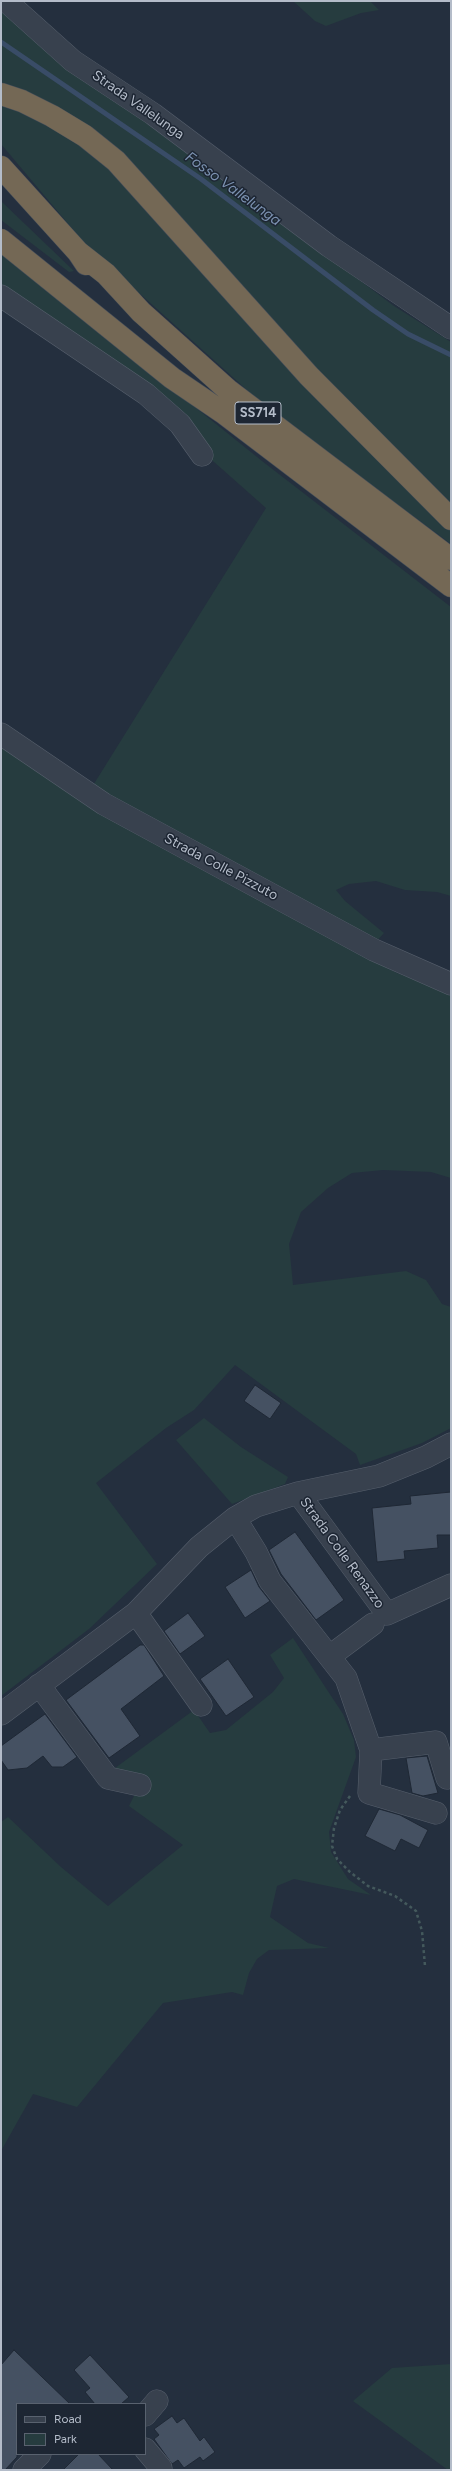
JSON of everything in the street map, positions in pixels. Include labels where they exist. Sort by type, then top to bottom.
[{"type":"highway","points":[[1,94],[22,101],[52,116],[85,136],[116,161],[309,376],[451,519]]},
{"type":"highway","name":"SS714","points":[[1,167],[78,252],[98,283],[225,414],[451,586]]},
{"type":"highway","points":[[1,240],[172,378],[225,414]]},
{"type":"highway","name":"SS714","points":[[78,252],[106,274],[141,312],[228,390],[451,559]]},
{"type":"street","name":"Strada Vallelunga","points":[[6,1],[73,61],[153,114],[329,246],[451,328]]},
{"type":"street","points":[[1,296],[146,394],[180,424],[202,455]]},
{"type":"street","name":"Strada Colle Pizzuto","points":[[1,734],[104,804],[374,950],[451,984]]},
{"type":"street","name":"Strada Colle Renazzo","points":[[1,1714],[136,1613],[199,1547],[235,1518],[256,1506],[298,1493],[379,1476],[426,1457],[451,1444]]},
{"type":"street","name":"Strada Colle Renazzo","points":[[298,1493],[387,1614],[451,1585]]},
{"type":"street","points":[[235,1518],[256,1552],[270,1581],[346,1678],[371,1750],[370,1793],[436,1813]]},
{"type":"street","points":[[136,1613],[201,1705]]},
{"type":"street","name":"Strada Colle Renazzo","points":[[330,1656],[373,1624]]},
{"type":"street","points":[[39,1685],[108,1778],[140,1785]]},
{"type":"street","points":[[371,1750],[436,1742],[447,1778]]},
{"type":"street","points":[[146,2450],[161,2468]]},
{"type":"street","points":[[24,2470],[39,2455]]},
{"type":"path","points":[[370,1793],[356,1792],[348,1798],[334,1828],[332,1846],[337,1859],[350,1872],[368,1886],[395,1896],[416,1911],[422,1930],[425,1966]]},
{"type":"green space","points":[[293,1],[370,1],[379,10],[361,13],[326,26],[315,21]]},
{"type":"green space","points":[[1,2],[294,231],[394,306],[451,342],[451,512],[124,163],[1,90]]},
{"type":"green space","points":[[1,102],[26,109],[105,158],[451,528],[451,544],[267,408],[86,245],[1,144]]},
{"type":"green space","points":[[1,201],[74,271],[69,272],[1,220]]},
{"type":"green space","points":[[1,251],[262,461],[451,607],[451,896],[437,892],[405,890],[376,881],[349,884],[336,890],[345,901],[384,933],[374,944],[92,787],[266,508],[196,446],[1,291]]},
{"type":"green space","points":[[1,746],[306,925],[397,973],[451,993],[451,1178],[431,1172],[383,1170],[352,1173],[328,1188],[301,1212],[289,1244],[293,1285],[406,1271],[426,1280],[442,1304],[451,1307],[451,1428],[422,1443],[360,1465],[356,1454],[235,1365],[194,1410],[166,1428],[96,1483],[157,1564],[89,1629],[1,1696]]},
{"type":"green space","points":[[204,1418],[241,1447],[288,1477],[285,1484],[232,1504],[176,1440]]},
{"type":"green space","points":[[293,1638],[343,1714],[354,1740],[356,1757],[329,1832],[331,1852],[348,1879],[371,1895],[294,1879],[277,1886],[270,1917],[308,1943],[329,1948],[269,1950],[257,1959],[249,1973],[243,1995],[232,1992],[163,2003],[77,2107],[33,2094],[1,2151],[1,1822],[8,1817],[61,1867],[108,1906],[183,1845],[129,1806],[143,1778],[111,1771],[194,1710],[210,1733],[226,1730],[273,1692],[284,1678],[270,1655]]},
{"type":"green space","points":[[451,2364],[451,2470],[448,2470],[353,2401],[392,2368]]},
{"type":"building","points":[[255,1385],[281,1403],[270,1419],[244,1401]]},
{"type":"building","points":[[451,1492],[451,1535],[437,1535],[438,1548],[404,1551],[405,1559],[377,1562],[372,1508],[411,1504],[410,1496]]},
{"type":"building","points":[[295,1532],[344,1600],[316,1620],[281,1574],[269,1550]]},
{"type":"building","points":[[251,1570],[259,1587],[270,1601],[245,1618],[225,1587]]},
{"type":"building","points":[[188,1613],[205,1636],[180,1654],[164,1631]]},
{"type":"building","points":[[140,1645],[144,1645],[164,1676],[121,1709],[140,1736],[109,1758],[66,1700]]},
{"type":"building","points":[[228,1659],[254,1697],[226,1716],[200,1679]]},
{"type":"building","points":[[45,1714],[77,1757],[63,1767],[52,1767],[43,1756],[27,1768],[8,1770],[1,1760],[1,1746]]},
{"type":"building","points":[[427,1756],[438,1793],[423,1796],[412,1793],[406,1758]]},
{"type":"building","points":[[379,1809],[400,1815],[428,1830],[419,1848],[401,1839],[395,1851],[365,1836]]},
{"type":"building","points":[[14,2350],[69,2403],[16,2403],[17,2457],[5,2470],[1,2470],[1,2365]]},
{"type":"building","points":[[90,2355],[129,2397],[122,2403],[94,2403],[85,2392],[90,2388],[74,2370]]},
{"type":"building","points":[[172,2416],[177,2423],[184,2418],[200,2441],[204,2437],[215,2452],[203,2461],[200,2457],[184,2468],[178,2460],[172,2464],[154,2439],[159,2435],[154,2429]]},
{"type":"building","points":[[78,2455],[99,2455],[113,2470],[63,2470]]},
{"type":"waterway","name":"Fosso Vallelunga","points":[[1,42],[201,179],[373,310],[408,334],[451,355]]}]
